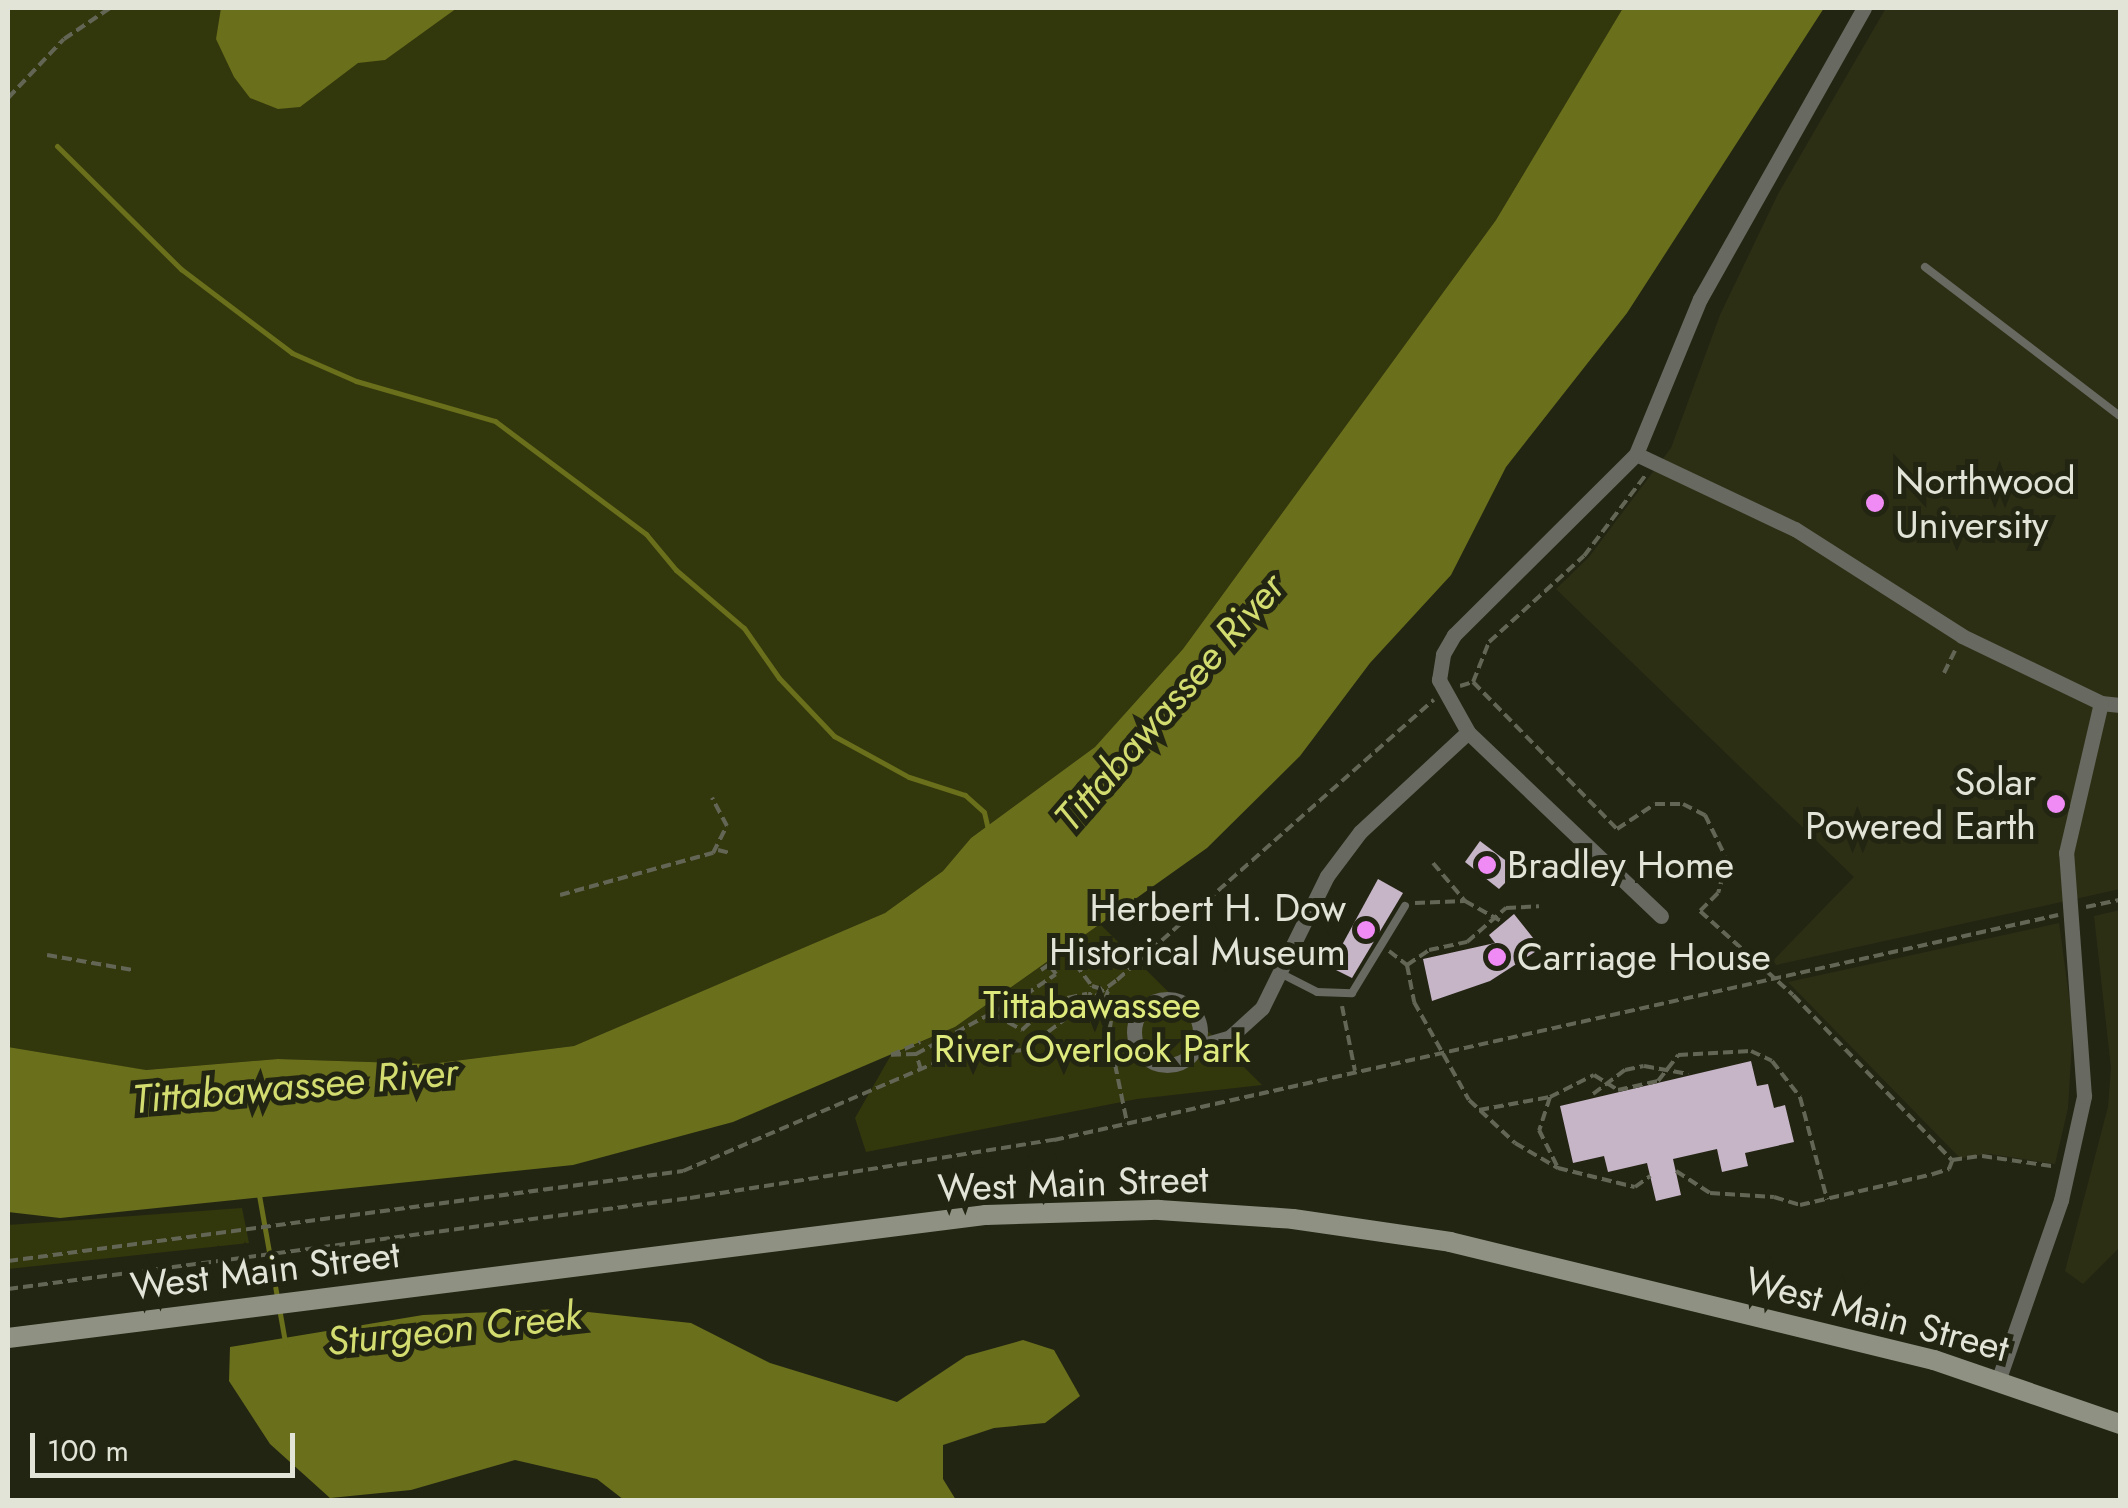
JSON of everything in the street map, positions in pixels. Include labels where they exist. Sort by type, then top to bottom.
[{"type":"street","points":[[1661,916],[1468,732],[1438,680],[1443,654],[1454,635],[1636,454],[1700,299],[1864,8]]},
{"type":"street","points":[[1636,454],[1795,530],[1962,636],[2102,703],[2120,705]]},
{"type":"street","points":[[1998,1381],[2061,1200],[2084,1096],[2066,853],[2102,703]]},
{"type":"street","points":[[1196,1046],[1199,1026],[1180,1001],[1158,1000],[1136,1019],[1137,1046],[1157,1063],[1183,1060],[1196,1046],[1230,1037],[1262,1008],[1327,876],[1349,847],[1468,732]]},
{"type":"street","name":"West Main Street","points":[[8,1338],[986,1215],[1238,1214],[1450,1242],[1998,1381],[2120,1424]]},
{"type":"lane","points":[[1924,267],[2120,416]]},
{"type":"lane","points":[[1282,974],[1340,997],[1352,993],[1405,906]]},
{"type":"path","points":[[8,98],[64,39],[110,8]]},
{"type":"path","points":[[8,1262],[288,1228],[682,1171],[968,1052],[1024,1050],[1106,988],[1444,692],[1472,682],[1489,642],[1584,556],[1651,463]]},
{"type":"path","points":[[1944,673],[1962,636]]},
{"type":"path","points":[[1472,682],[1617,830],[1656,804],[1682,804],[1706,816],[1727,860],[1718,893],[1700,911],[1769,979],[1793,996],[1952,1160]]},
{"type":"path","points":[[712,798],[727,826],[713,853]]},
{"type":"path","points":[[560,895],[724,847],[730,853]]},
{"type":"path","points":[[1433,862],[1466,901],[1501,922]]},
{"type":"path","points":[[8,1290],[885,1169],[1127,1123],[2120,900]]},
{"type":"path","points":[[1405,906],[1466,901]]},
{"type":"path","points":[[1406,965],[1429,950],[1467,942],[1506,908],[1538,906]]},
{"type":"path","points":[[1382,945],[1406,965],[1414,1002],[1438,1052],[1479,1110],[1515,1143],[1558,1168],[1635,1187],[1650,1176]]},
{"type":"path","points":[[1066,952],[1092,986],[1106,988]]},
{"type":"path","points":[[47,955],[132,970]]},
{"type":"path","points":[[920,1042],[890,1055],[916,1054],[993,1014],[1056,974],[1051,963],[1042,970]]},
{"type":"path","points":[[1088,1002],[1092,986]]},
{"type":"path","points":[[1106,988],[1109,1035],[1127,1123]]},
{"type":"path","points":[[993,1014],[1022,1030],[1052,1001],[1087,994]]},
{"type":"path","points":[[1340,997],[1356,1071]]},
{"type":"path","points":[[1088,1002],[1098,1008],[1110,1004],[1136,1019]]},
{"type":"path","points":[[1479,1110],[1550,1098],[1576,1080],[1594,1074],[1618,1090],[1658,1081],[1678,1055],[1750,1051],[1772,1061],[1800,1097],[1827,1199]]},
{"type":"path","points":[[916,1054],[921,1070]]},
{"type":"path","points":[[1593,1094],[1625,1070],[1670,1066],[1688,1074]]},
{"type":"path","points":[[1550,1098],[1540,1130],[1558,1168]]},
{"type":"path","points":[[1952,1160],[1982,1156],[2054,1167]]},
{"type":"path","points":[[1676,1171],[1710,1193],[1774,1196],[1800,1205],[1949,1169],[1952,1160]]},
{"type":"shaded area","name":"Northwood University","points":[[1886,8],[2120,8],[2120,889],[1767,967],[1854,877],[1556,589],[1589,557],[1671,448],[1720,315],[1778,194]]},
{"type":"shaded area","points":[[2120,910],[2120,1247],[2083,1284],[2065,1271],[2108,1107],[2111,1068],[2094,916]]},
{"type":"shaded area","points":[[2059,923],[2073,1026],[2068,1108],[2055,1164],[1990,1154],[1960,1158],[1788,982]]},
{"type":"green space","points":[[8,8],[1623,8],[1496,220],[1183,649],[1095,747],[971,838],[943,871],[885,913],[574,1046],[430,1064],[278,1059],[145,1070],[8,1047]]},
{"type":"green space","name":"Tittabawassee River Overlook Park","points":[[1100,924],[1262,1085],[1137,1099],[866,1152],[855,1118],[891,1055],[955,1027]]},
{"type":"green space","points":[[242,1208],[249,1243],[8,1269],[8,1225]]},
{"type":"water","points":[[221,8],[457,8],[385,60],[358,63],[300,107],[278,109],[250,98],[234,77],[216,39]]},
{"type":"water","name":"Tittabawassee River","points":[[1623,8],[1824,8],[1627,313],[1506,467],[1451,575],[1370,663],[1300,756],[1207,848],[955,1027],[733,1122],[573,1165],[60,1218],[8,1212],[8,1047],[146,1070],[278,1059],[430,1064],[574,1046],[885,913],[943,871],[971,838],[1095,747],[1183,649],[1496,220]]},
{"type":"water","points":[[560,1309],[691,1323],[770,1363],[897,1402],[966,1356],[1023,1340],[1054,1350],[1080,1396],[1045,1423],[994,1428],[943,1445],[943,1479],[956,1500],[624,1500],[597,1479],[515,1460],[411,1490],[330,1498],[270,1444],[229,1381],[230,1347],[423,1315]]},
{"type":"building","name":"Bradley Home","points":[[1480,841],[1509,863],[1514,874],[1499,889],[1465,862]]},
{"type":"building","name":"Herbert H. Dow Historical Museum","points":[[1378,879],[1403,893],[1352,978],[1330,967]]},
{"type":"building","name":"Carriage House","points":[[1514,914],[1541,948],[1490,981],[1432,1001],[1423,959],[1495,943],[1489,935]]},
{"type":"building","points":[[1751,1061],[1757,1086],[1768,1084],[1774,1108],[1785,1105],[1794,1142],[1745,1153],[1748,1166],[1722,1172],[1717,1149],[1673,1159],[1681,1195],[1656,1201],[1647,1163],[1608,1172],[1604,1156],[1573,1163],[1560,1106]]},
{"type":"waterway","points":[[57,146],[181,269],[292,353],[356,381],[495,421],[646,534],[676,570],[744,628],[779,678],[834,736],[909,777],[965,795],[984,812],[988,829]]},
{"type":"waterway","name":"Sturgeon Creek","points":[[259,1195],[277,1297]]},
{"type":"waterway","name":"Sturgeon Creek","points":[[279,1308],[286,1346]]},
{"type":"place","name":"Northwood University","points":[[1875,503]]},
{"type":"place","name":"Solar Powered Earth","points":[[2056,804]]},
{"type":"place","name":"Bradley Home","points":[[1487,865]]},
{"type":"place","name":"Herbert H. Dow Historical Museum","points":[[1366,930]]},
{"type":"place","name":"Carriage House","points":[[1497,957]]}]
